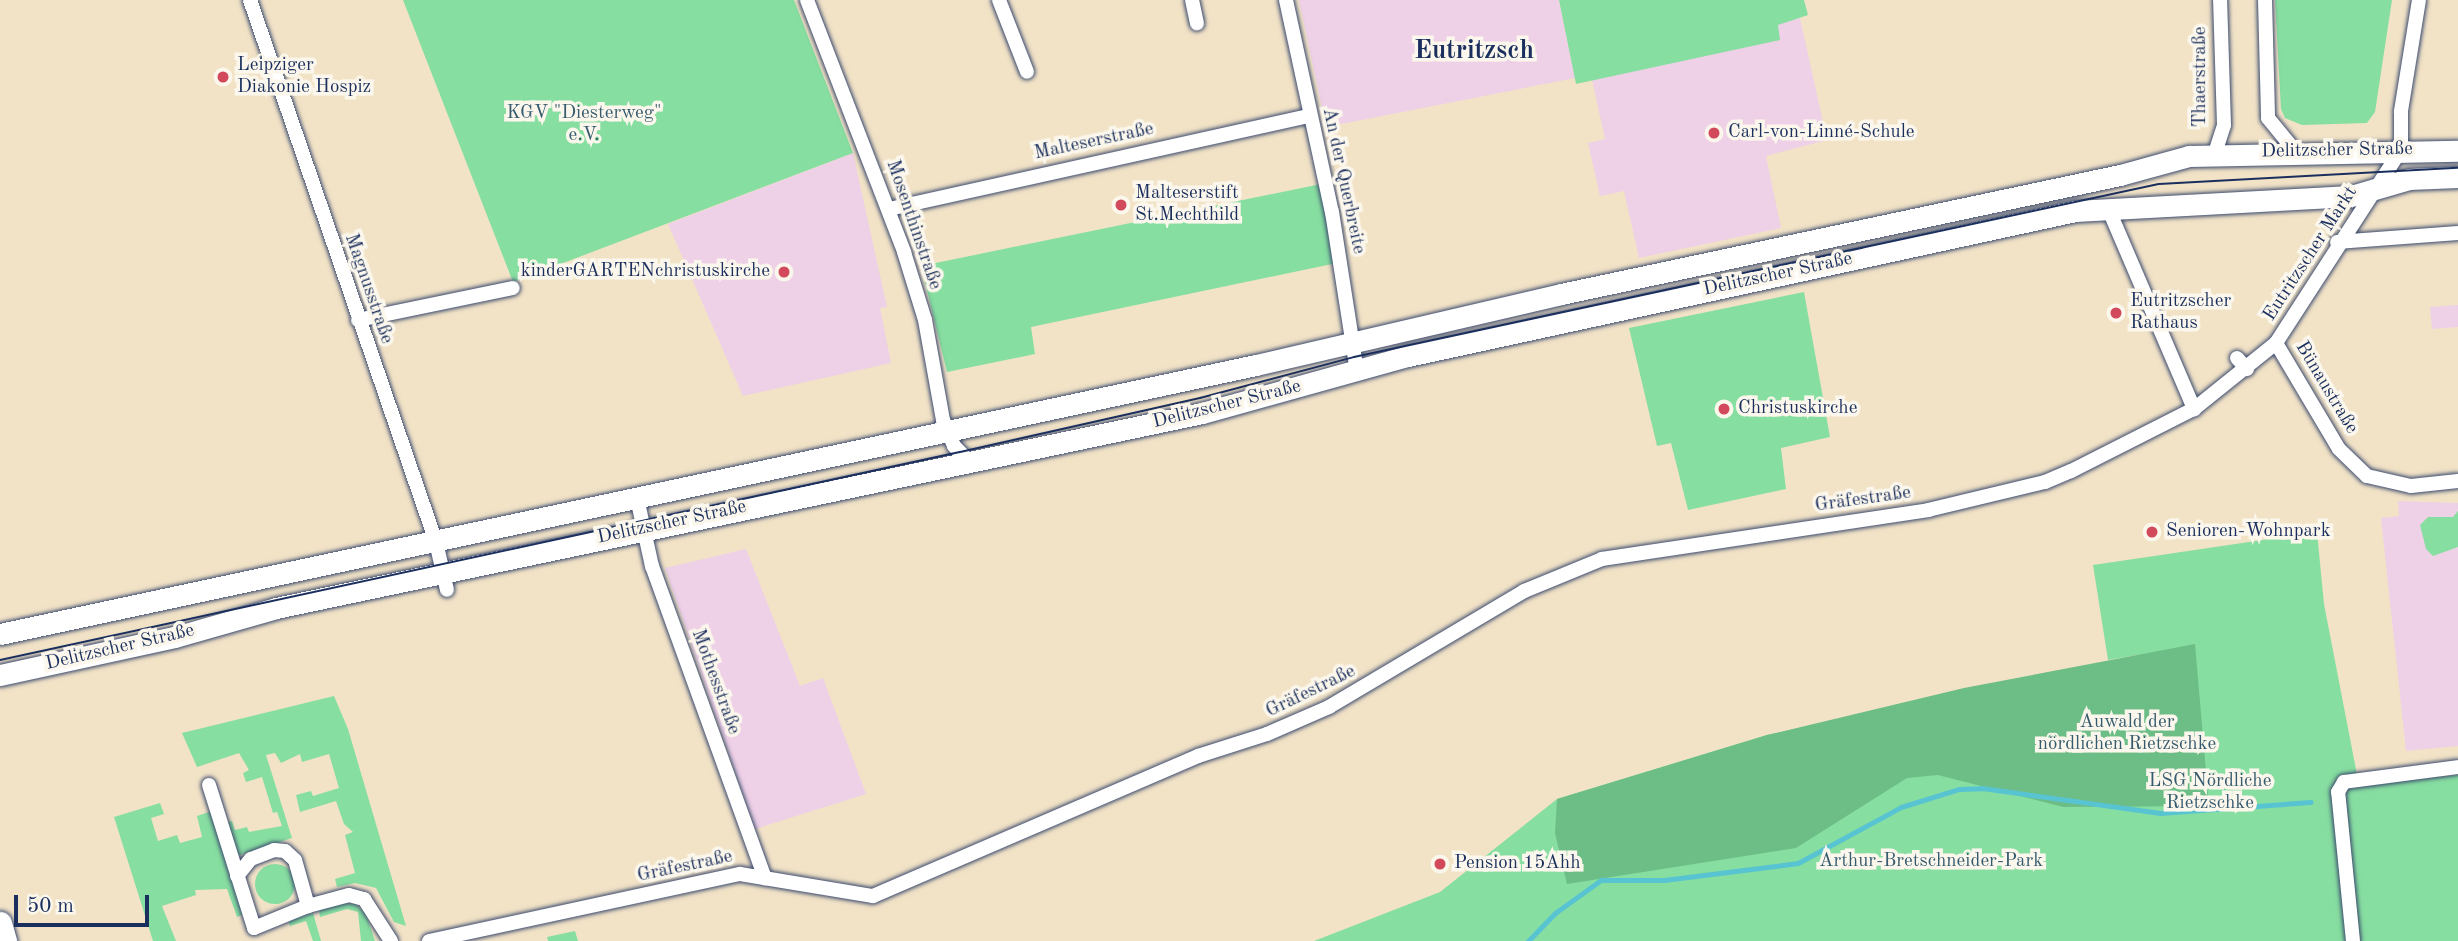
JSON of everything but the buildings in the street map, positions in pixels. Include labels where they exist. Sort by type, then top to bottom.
[{"type":"main road","name":"Delitzscher Straße","points":[[0,634],[948,431],[2215,153],[2458,151]]},
{"type":"main road","name":"Delitzscher Straße","points":[[0,675],[445,582],[644,529],[1253,402],[1408,356],[2075,211],[2328,198],[2376,189],[2409,178],[2458,177]]},
{"type":"main road","points":[[0,923],[5,941]]},
{"type":"street","name":"Magnusstraße","points":[[250,0],[436,542],[445,582]]},
{"type":"street","name":"Mosenthinstraße","points":[[807,0],[889,209],[925,320],[929,357],[948,431],[970,463]]},
{"type":"street","points":[[999,0],[1027,72]]},
{"type":"street","points":[[1192,0],[1197,23]]},
{"type":"street","name":"An der Querbreite","points":[[1286,0],[1308,116],[1332,212],[1357,371]]},
{"type":"street","name":"Thaerstraße","points":[[2215,153],[2224,125],[2220,0]]},
{"type":"street","points":[[2265,0],[2268,118],[2295,151]]},
{"type":"street","points":[[2401,150],[2401,111],[2419,0]]},
{"type":"street","name":"Malteserstraße","points":[[889,209],[1308,116]]},
{"type":"street","name":"Eutritzscher Markt","points":[[2194,409],[2242,364],[2276,343],[2337,242],[2401,150]]},
{"type":"street","points":[[2108,208],[2127,257],[2150,298],[2194,409]]},
{"type":"street","points":[[2337,242],[2458,233]]},
{"type":"street","points":[[358,320],[513,288]]},
{"type":"street","name":"Bünaustraße","points":[[2276,343],[2339,449],[2367,476],[2411,486],[2458,481]]},
{"type":"street","name":"Gräfestraße","points":[[429,941],[740,874],[873,896],[1198,756],[1267,734],[1329,707],[1524,591],[1602,559],[1928,510],[2045,482],[2194,409]]},
{"type":"street","name":"Mothesstraße","points":[[637,498],[652,566],[765,877]]},
{"type":"street","points":[[2353,941],[2338,792],[2344,782],[2458,767]]},
{"type":"street","points":[[209,785],[254,928],[308,906],[349,895],[364,899],[391,941]]},
{"type":"street","points":[[237,876],[251,859],[274,850],[285,851],[295,860],[308,906]]},
{"type":"shaded area","points":[[1299,0],[1559,0],[1575,78],[1326,127]]},
{"type":"shaded area","name":"Carl-von-Linné-Schule","points":[[1800,18],[1827,140],[1766,156],[1781,228],[1639,258],[1624,191],[1600,196],[1588,143],[1605,139],[1589,66]]},
{"type":"shaded area","name":"kinderGARTENchristuskirche","points":[[853,153],[887,307],[880,308],[891,363],[743,396],[668,224]]},
{"type":"shaded area","points":[[2458,305],[2458,327],[2432,329],[2430,307]]},
{"type":"shaded area","points":[[2398,501],[2458,503],[2458,746],[2406,751],[2381,518],[2399,516]]},
{"type":"shaded area","points":[[746,549],[800,686],[823,678],[866,794],[755,829],[665,568]]},
{"type":"green space","name":"KGV \"Diesterweg\" e.V.","points":[[403,0],[794,0],[853,153],[513,282]]},
{"type":"green space","points":[[1559,0],[1804,0],[1808,15],[1778,25],[1780,40],[1576,84]]},
{"type":"green space","points":[[2275,0],[2392,0],[2375,112],[2367,123],[2302,125],[2285,118],[2281,109]]},
{"type":"green space","points":[[1321,184],[1337,263],[1031,327],[1035,354],[947,372],[921,266]]},
{"type":"green space","points":[[1804,292],[1830,437],[1781,448],[1786,489],[1688,510],[1671,443],[1657,446],[1629,328]]},
{"type":"green space","points":[[2458,511],[2458,547],[2433,556],[2426,549],[2420,525],[2428,517],[2453,517]]},
{"type":"green space","name":"LSG Nördliche Rietzschke","points":[[2317,532],[2324,604],[2359,785],[2458,775],[2458,941],[1314,941],[1440,892],[1557,799],[1767,735],[2150,653],[2108,660],[2093,565]]},
{"type":"green space","name":"Auwald der nördlichen Rietzschke","points":[[2195,644],[2209,806],[2063,807],[1938,775],[1907,778],[1796,848],[1567,884],[1555,833],[1557,799],[1767,735],[1964,688]]},
{"type":"green space","points":[[334,696],[348,729],[406,926],[394,922],[376,888],[355,883],[337,887],[335,879],[355,873],[345,835],[353,832],[344,824],[336,801],[300,812],[296,795],[311,791],[313,796],[339,788],[329,754],[302,762],[300,754],[281,763],[275,753],[266,755],[292,838],[237,856],[226,822],[232,821],[235,830],[247,827],[249,832],[282,826],[277,812],[273,813],[262,777],[246,782],[243,773],[249,770],[239,753],[197,767],[182,733]]},
{"type":"green space","points":[[160,803],[164,814],[151,818],[158,841],[177,835],[180,843],[202,837],[197,816],[212,811],[244,914],[237,917],[227,889],[195,890],[196,895],[162,906],[176,941],[153,941],[114,817]]},
{"type":"green space","points":[[275,864],[289,870],[295,884],[289,898],[275,904],[261,898],[255,884],[261,870]]},
{"type":"green space","points":[[345,903],[355,904],[366,914],[375,941],[361,941],[358,912],[347,909],[320,917],[319,910]]},
{"type":"green space","points":[[313,913],[321,941],[313,941],[306,921],[290,926],[288,921]]},
{"type":"green space","points":[[575,931],[578,941],[548,941],[547,937]]},
{"type":"waterway","points":[[1528,941],[1555,913],[1601,880],[1664,880],[1798,863],[1901,807],[1959,789],[1982,788],[2160,813],[2311,802]]},
{"type":"tram line","points":[[0,660],[960,452],[1200,398],[1354,357],[2159,184],[2458,168]]},
{"type":"place","name":"Leipziger Diakonie Hospiz","points":[[223,77]]},
{"type":"place","name":"Carl-von-Linné-Schule","points":[[1714,133]]},
{"type":"place","name":"Malteserstift St.Mechthild","points":[[1121,205]]},
{"type":"place","name":"kinderGARTENchristuskirche","points":[[784,272]]},
{"type":"place","name":"Eutritzscher Rathaus","points":[[2116,313]]},
{"type":"place","name":"Christuskirche","points":[[1724,409]]},
{"type":"place","name":"Senioren-Wohnpark","points":[[2152,532]]},
{"type":"place","name":"Pension 15Ahh","points":[[1440,864]]},
{"type":"district","name":"Eutritzsch","points":[[1474,52]]},
{"type":"park label","name":"Arthur-Bretschneider-Park","points":[[1931,862]]}]
